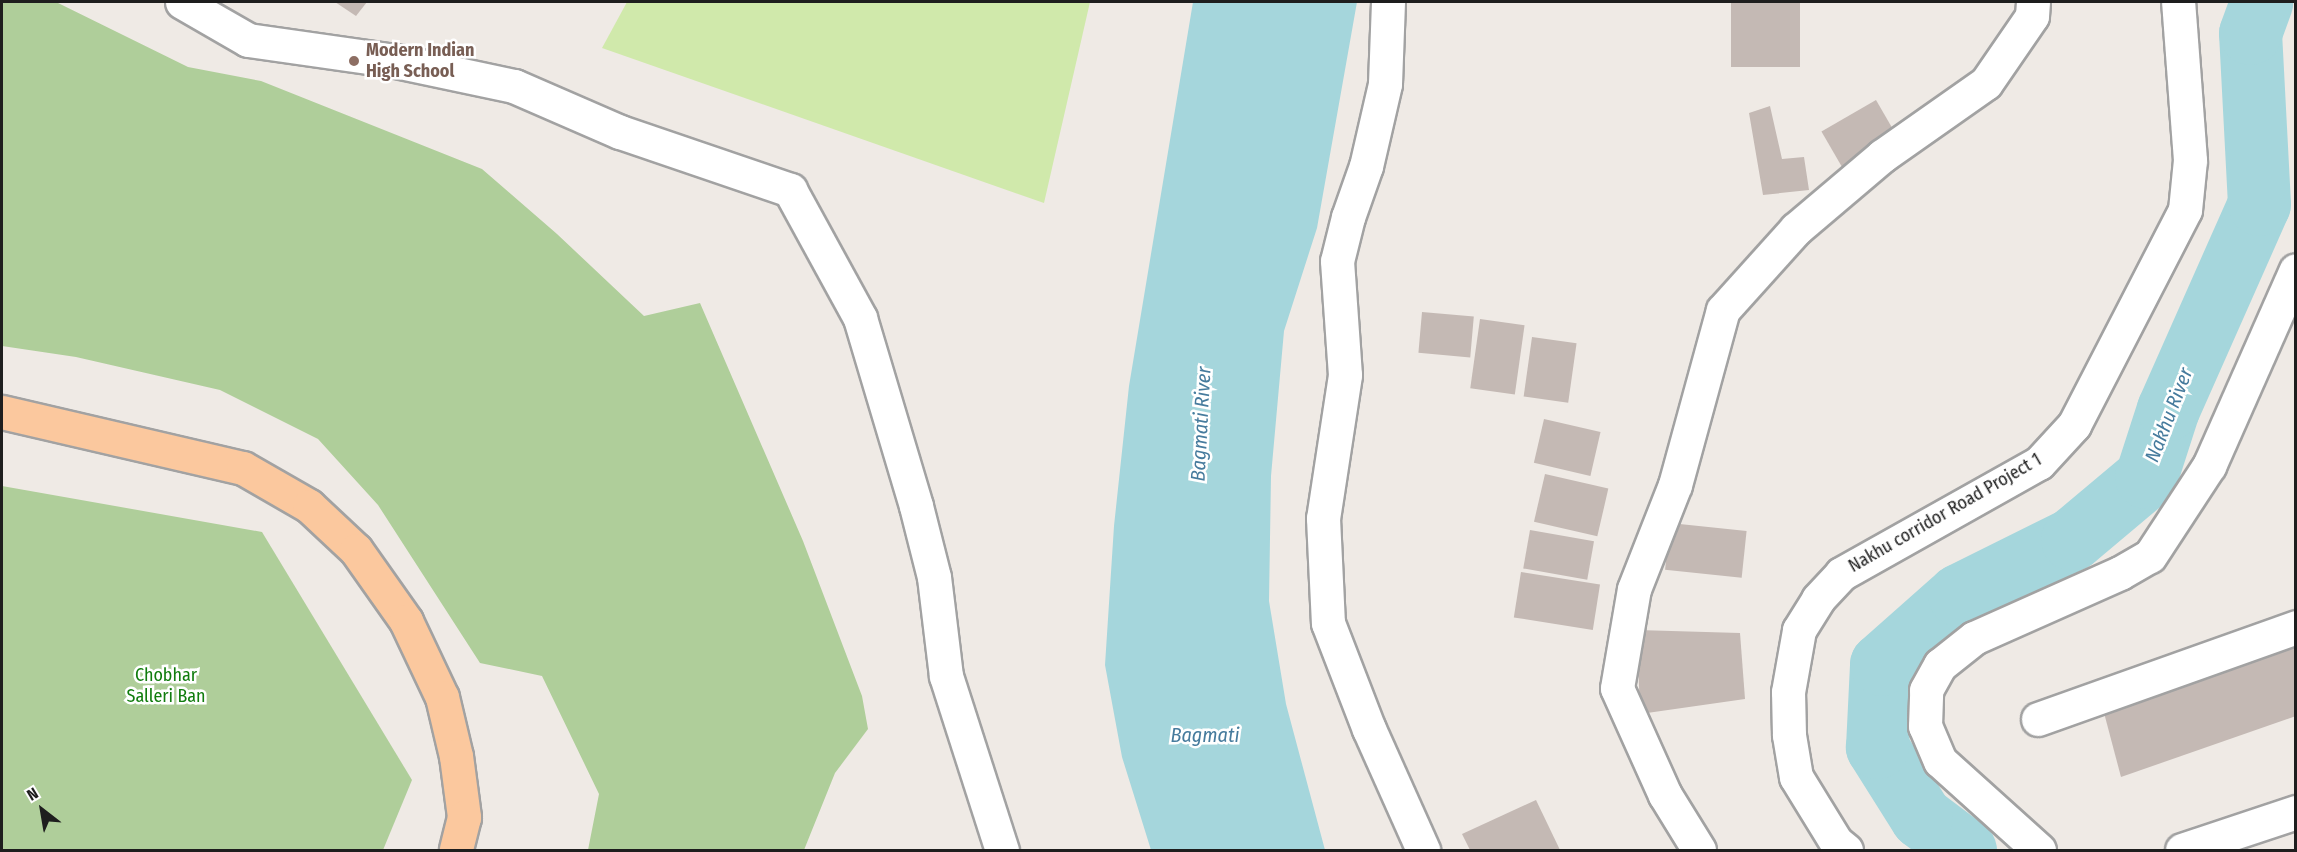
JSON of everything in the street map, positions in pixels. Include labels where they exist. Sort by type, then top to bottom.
[{"type":"main road","points":[[2,412],[243,468],[309,506],[356,550],[406,621],[442,697],[456,756],[464,818],[456,850]]},
{"type":"street","points":[[182,2],[248,40],[396,61],[514,86],[620,132],[790,190],[860,318],[916,506],[934,577],[946,676],[1002,850]]},
{"type":"street","points":[[1388,2],[1385,84],[1366,166],[1348,217],[1337,261],[1345,375],[1323,518],[1328,624],[1369,729],[1423,850]]},
{"type":"street","points":[[1699,850],[1665,795],[1617,688],[1634,589],[1675,485],[1723,310],[1796,229],[1882,156],[1986,83],[2032,16],[2033,2]]},
{"type":"street","name":"Nakhu corridor Road Project 1","points":[[1846,850],[1836,842],[1796,777],[1789,735],[1788,692],[1799,630],[1818,599],[1841,573],[2039,463],[2074,425],[2185,210],[2190,160],[2177,18],[2178,2]]},
{"type":"street","points":[[2039,850],[1940,761],[1926,726],[1926,690],[1940,665],[1974,638],[2120,573],[2150,556],[2209,466],[2245,380],[2280,310],[2295,270]]},
{"type":"street","points":[[2038,719],[2295,627]]},
{"type":"street","points":[[2182,850],[2295,812]]},
{"type":"green space","points":[[2,2],[56,2],[188,67],[261,81],[482,169],[557,234],[644,316],[700,303],[803,541],[862,696],[868,729],[835,773],[804,850],[588,850],[599,794],[542,676],[480,663],[378,505],[318,439],[220,390],[76,357],[2,346]]},
{"type":"green space","points":[[627,2],[1090,2],[1044,203],[602,48]]},
{"type":"green space","name":"Chobhar Salleri Ban","points":[[2,486],[262,532],[412,780],[383,850],[2,850]]},
{"type":"water","name":"Bagmati","points":[[1193,2],[1357,2],[1317,228],[1284,331],[1271,476],[1269,601],[1286,704],[1325,850],[1151,850],[1122,757],[1105,665],[1114,526],[1129,386]]},
{"type":"building","points":[[335,2],[367,2],[356,16]]},
{"type":"building","points":[[1731,2],[1800,2],[1800,67],[1731,67]]},
{"type":"building","points":[[1876,100],[1897,136],[1842,168],[1821,132]]},
{"type":"building","points":[[1770,106],[1782,159],[1804,157],[1809,190],[1763,195],[1749,113]]},
{"type":"building","points":[[1422,312],[1474,317],[1470,357],[1418,353]]},
{"type":"building","points":[[1480,319],[1525,325],[1515,395],[1470,388]]},
{"type":"building","points":[[1532,337],[1577,343],[1568,403],[1524,396]]},
{"type":"building","points":[[1544,419],[1601,432],[1590,476],[1534,463]]},
{"type":"building","points":[[1545,474],[1608,489],[1597,536],[1534,522]]},
{"type":"building","points":[[1670,523],[1747,531],[1742,578],[1665,570]]},
{"type":"building","points":[[1530,530],[1594,541],[1587,580],[1523,568]]},
{"type":"building","points":[[1521,572],[1600,585],[1593,630],[1514,617]]},
{"type":"building","points":[[1637,630],[1740,633],[1745,699],[1640,714]]},
{"type":"building","points":[[2296,642],[2296,716],[2121,777],[2103,709]]},
{"type":"building","points":[[1536,800],[1560,850],[1470,850],[1462,834]]},
{"type":"waterway","name":"Nakhu River","points":[[1965,850],[1921,817],[1877,747],[1881,664],[1959,595],[2072,539],[2146,477],[2168,409],[2259,204],[2250,33],[2261,2]]},
{"type":"place","name":"Modern Indian High School","points":[[354,61]]},
{"type":"water label","name":"Bagmati River","points":[[1201,424]]}]
